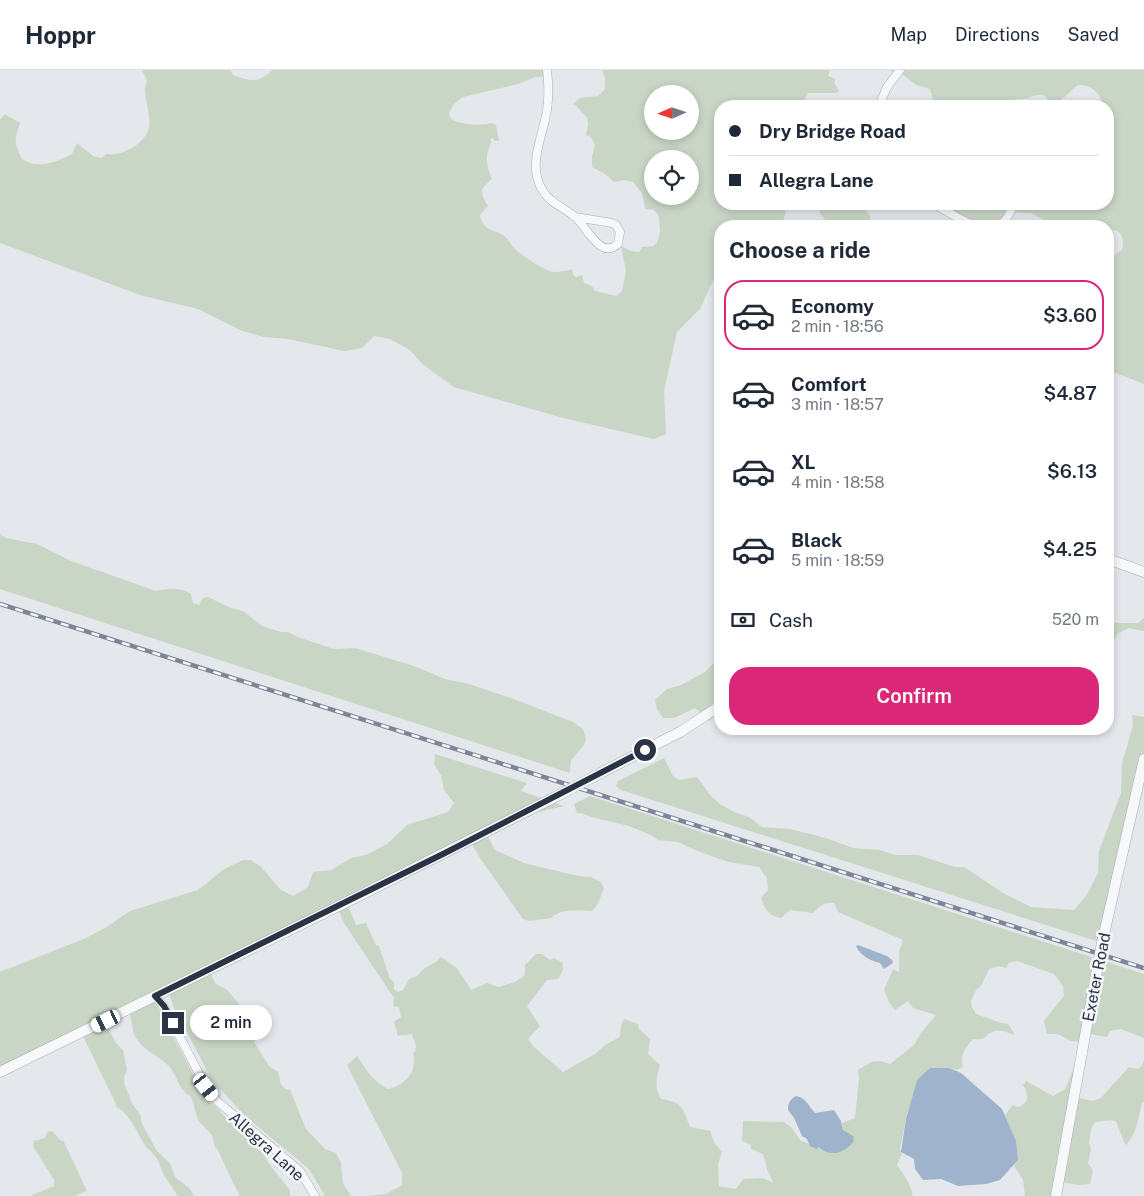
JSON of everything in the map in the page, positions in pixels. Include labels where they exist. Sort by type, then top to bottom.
[{"type":"street","points":[[547,70],[547,110],[536,153],[536,173],[541,189],[554,204],[575,217],[599,246],[611,249],[620,241],[619,229],[612,223],[575,217]]},
{"type":"street","points":[[881,100],[887,86],[900,70]]},
{"type":"street","points":[[947,210],[962,220]]},
{"type":"street","points":[[1114,561],[1144,572]]},
{"type":"street","points":[[0,1072],[357,897],[559,795],[680,732],[714,710]]},
{"type":"street","name":"Exeter Road","points":[[1056,1196],[1102,943],[1144,759]]},
{"type":"street","name":"Allegra Lane","points":[[155,996],[164,1006],[206,1087],[217,1100],[300,1170],[314,1196]]},
{"type":"green space","points":[[142,70],[230,70],[233,75],[254,80],[263,78],[272,70],[551,70],[551,76],[535,77],[518,84],[463,97],[454,104],[449,113],[451,119],[460,123],[476,125],[491,123],[496,125],[499,141],[495,141],[493,138],[490,139],[491,142],[487,156],[487,165],[492,179],[482,191],[488,206],[480,215],[483,224],[506,237],[517,251],[544,269],[555,272],[572,269],[573,275],[576,277],[582,275],[584,283],[592,286],[595,291],[616,296],[622,291],[626,271],[621,246],[631,251],[639,252],[642,247],[653,246],[657,243],[660,232],[659,216],[654,210],[645,209],[644,205],[699,205],[699,150],[644,150],[644,204],[642,193],[633,182],[624,180],[614,182],[605,174],[592,167],[595,145],[591,137],[586,135],[587,117],[573,104],[580,98],[598,96],[605,89],[605,78],[602,70],[830,70],[828,76],[836,79],[834,82],[839,92],[808,93],[804,100],[714,100],[714,210],[786,210],[783,220],[714,220],[714,278],[700,309],[677,332],[664,391],[666,434],[654,439],[563,418],[454,387],[422,364],[410,350],[390,339],[374,336],[362,348],[344,351],[288,339],[264,337],[242,331],[198,309],[140,295],[0,243],[0,119],[5,114],[20,123],[16,138],[17,149],[22,159],[28,162],[47,164],[60,160],[72,154],[77,143],[93,156],[102,158],[106,154],[118,154],[130,149],[145,136],[149,126],[149,115],[145,87],[147,81]]},
{"type":"green space","points":[[890,70],[1144,70],[1144,384],[1114,372],[1114,255],[1122,250],[1123,242],[1119,232],[1114,230],[1114,220],[1044,220],[1031,213],[1013,212],[1006,220],[963,220],[950,210],[1114,210],[1114,100],[1101,100],[1095,90],[1087,86],[1078,85],[1061,100],[1048,100],[1044,96],[1039,95],[1026,99],[1011,100],[933,100],[930,89],[916,85],[901,73],[897,75]]},
{"type":"green space","points":[[820,210],[865,210],[870,216],[870,220],[825,220],[820,214]]},
{"type":"green space","points":[[0,534],[6,538],[37,544],[71,561],[156,591],[169,589],[183,590],[191,594],[193,603],[199,605],[203,598],[208,597],[231,608],[243,611],[262,626],[281,632],[288,632],[334,649],[355,648],[414,666],[445,679],[469,684],[511,698],[573,722],[583,729],[586,740],[571,760],[570,773],[0,589]]},
{"type":"green space","points":[[1144,618],[1144,631],[1129,628],[1117,634],[1114,641],[1114,623],[1138,623]]},
{"type":"green space","points":[[714,663],[714,717],[709,721],[695,708],[674,718],[663,718],[657,709],[655,700],[667,689],[681,685],[705,672]]},
{"type":"green space","points":[[1132,715],[1144,717],[1144,771],[1106,944],[621,790],[616,786],[618,781],[664,758],[673,776],[679,780],[697,777],[710,795],[720,804],[734,812],[749,817],[762,827],[790,829],[826,838],[853,848],[879,850],[896,855],[918,855],[955,867],[964,867],[1003,893],[1031,907],[1074,910],[1086,896],[1098,873],[1099,851],[1121,793],[1122,763],[1133,726]]},
{"type":"green space","points":[[435,754],[527,783],[521,791],[564,806],[533,813],[486,833],[495,850],[524,863],[578,876],[591,877],[601,882],[604,889],[597,905],[592,911],[570,911],[560,913],[551,918],[529,921],[523,919],[471,842],[348,905],[356,925],[366,923],[376,945],[379,946],[390,979],[394,982],[394,989],[398,992],[403,990],[409,979],[417,976],[441,957],[457,968],[471,990],[487,983],[499,987],[515,982],[525,975],[525,965],[536,954],[542,954],[550,960],[554,958],[563,963],[563,970],[558,979],[547,980],[527,1006],[540,1026],[528,1039],[534,1047],[563,1072],[620,1037],[621,1025],[624,1019],[638,1024],[639,1029],[650,1039],[648,1054],[660,1065],[656,1082],[661,1099],[678,1104],[686,1115],[690,1127],[710,1131],[715,1144],[722,1152],[718,1164],[719,1186],[736,1189],[743,1179],[763,1178],[774,1183],[768,1172],[763,1154],[751,1149],[751,1145],[742,1141],[743,1121],[784,1122],[792,1128],[801,1141],[819,1147],[843,1130],[842,1123],[855,1118],[859,1079],[858,1070],[873,1061],[890,1064],[914,1045],[936,1015],[913,1008],[908,1001],[895,1010],[889,1002],[884,990],[893,969],[899,972],[899,952],[903,940],[838,912],[834,903],[822,905],[813,913],[790,910],[781,918],[773,916],[766,909],[761,898],[768,890],[767,878],[759,867],[728,862],[678,842],[658,840],[629,826],[577,813],[574,804],[590,796],[1144,974],[1144,1038],[1121,1029],[1110,1031],[1107,1037],[1090,1034],[1088,1043],[1071,1041],[1058,1034],[1047,1034],[1044,1021],[1064,996],[1063,986],[1054,974],[1017,961],[1009,963],[1006,968],[999,966],[989,969],[971,1001],[972,1007],[976,1014],[1008,1024],[1015,1035],[997,1031],[981,1039],[973,1039],[963,1055],[963,1067],[957,1070],[949,1068],[917,1080],[906,1119],[900,1149],[902,1153],[897,1165],[905,1176],[913,1196],[365,1196],[386,1194],[402,1185],[402,1173],[347,1065],[357,1056],[374,1079],[388,1089],[400,1085],[409,1077],[414,1066],[413,1053],[416,1046],[412,1034],[398,1036],[394,1022],[401,1017],[399,1007],[393,1006],[394,998],[344,923],[338,909],[209,971],[216,984],[227,990],[251,1018],[260,1035],[254,1042],[269,1066],[278,1072],[281,1084],[285,1089],[290,1090],[306,1129],[325,1149],[336,1153],[341,1163],[343,1183],[351,1196],[325,1196],[309,1169],[245,1116],[212,1080],[174,1008],[168,990],[153,998],[204,1095],[230,1122],[254,1140],[270,1165],[290,1190],[290,1196],[240,1196],[215,1147],[212,1135],[198,1120],[191,1096],[183,1090],[169,1066],[138,1041],[128,1010],[105,1022],[116,1043],[123,1050],[127,1070],[124,1083],[132,1103],[141,1116],[141,1122],[157,1151],[170,1163],[175,1177],[190,1189],[194,1196],[178,1196],[157,1159],[146,1147],[125,1113],[116,1107],[82,1034],[0,1072],[0,972],[86,938],[130,911],[198,890],[224,869],[243,860],[251,860],[261,867],[281,890],[293,896],[308,887],[313,872],[331,870],[351,858],[366,855],[387,844],[407,825],[448,812],[454,803],[444,790],[441,775],[434,764]]},
{"type":"green space","points":[[1144,1060],[1144,1101],[1130,1141],[1125,1144],[1116,1122],[1112,1120],[1095,1122],[1091,1129],[1089,1143],[1091,1150],[1088,1163],[1093,1171],[1090,1184],[1078,1185],[1062,1182],[1058,1196],[1025,1196],[1023,1180],[1014,1166],[1018,1160],[1005,1115],[1013,1105],[1017,1107],[1026,1102],[1027,1095],[1023,1085],[1026,1081],[1053,1096],[1065,1089],[1074,1068],[1078,1098],[1093,1101],[1101,1098],[1129,1067],[1138,1069],[1142,1066]]},
{"type":"green space","points":[[52,1131],[61,1141],[63,1140],[87,1191],[74,1196],[30,1196],[54,1186],[54,1180],[33,1146],[34,1141],[45,1138],[47,1132]]},
{"type":"water","points":[[858,945],[887,956],[893,963],[884,969],[880,963],[863,955],[856,946]]},
{"type":"water","points":[[930,1068],[949,1068],[961,1073],[1002,1109],[1016,1141],[1018,1160],[1000,1180],[986,1184],[958,1186],[941,1179],[923,1180],[915,1169],[914,1159],[901,1152],[906,1119],[917,1080]]},
{"type":"water","points":[[796,1096],[805,1100],[815,1113],[834,1110],[841,1121],[843,1130],[853,1136],[854,1141],[846,1149],[837,1153],[810,1146],[807,1139],[802,1136],[788,1110],[788,1105],[792,1098]]},
{"type":"railway","points":[[0,604],[1144,968]]},
{"type":"route","points":[[173,1023],[164,1006],[155,996],[443,854],[645,750]]}]
